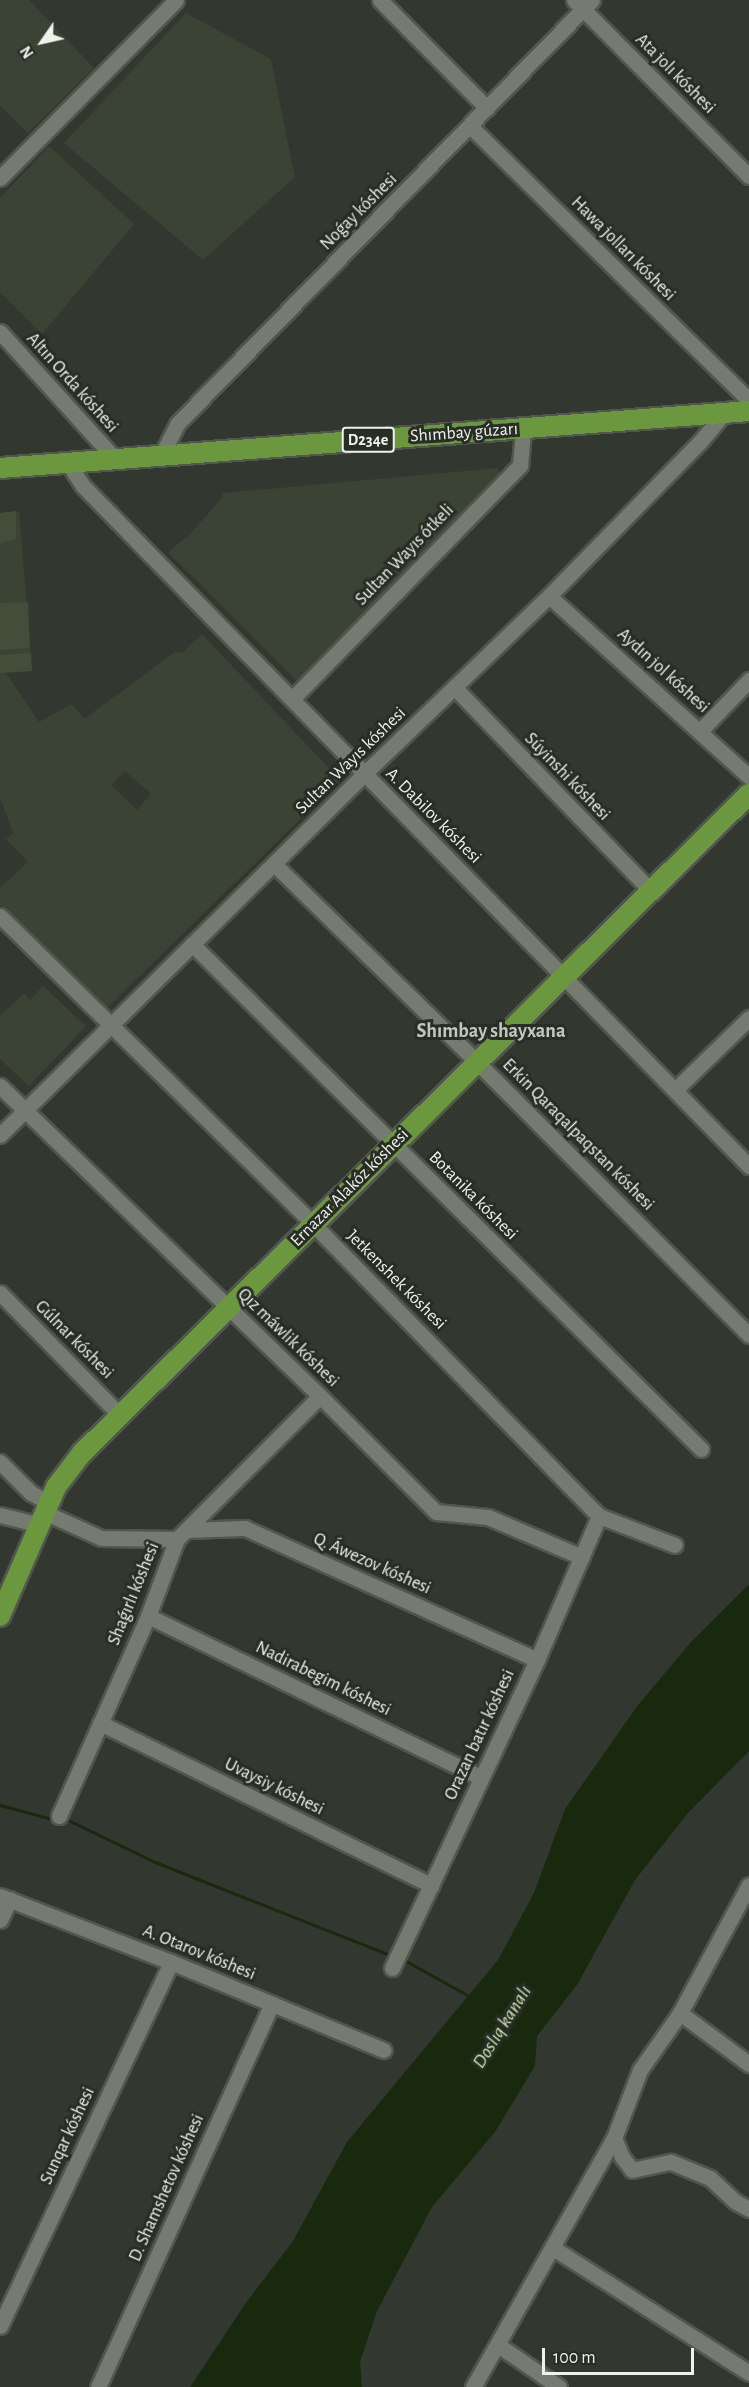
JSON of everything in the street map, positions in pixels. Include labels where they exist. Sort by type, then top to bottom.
[{"type":"main road","name":"Shımbay gúzarı","points":[[0,468],[749,411]]},
{"type":"main road","name":"Ernazar Alakóz kóshesi","points":[[0,1616],[56,1487],[82,1453],[476,1061],[652,892],[749,794]]},
{"type":"street","points":[[0,178],[176,0]]},
{"type":"street","points":[[380,0],[487,108]]},
{"type":"street","name":"Noǵay kóshesi","points":[[161,456],[178,423],[470,126],[583,3]]},
{"type":"street","name":"Ata jolı kóshesi","points":[[583,3],[749,176]]},
{"type":"street","name":"Hawa jolları kóshesi","points":[[470,126],[749,400]]},
{"type":"street","name":"Altın Orda kóshesi","points":[[0,332],[115,459]]},
{"type":"street","name":"Sultan Wayıs kóshesi","points":[[0,1135],[364,774],[549,596],[699,444],[725,412]]},
{"type":"street","name":"Sultan Wayıs ótkeli","points":[[292,699],[520,465],[523,428]]},
{"type":"street","name":"A. Dabilov kóshesi","points":[[68,463],[83,486],[749,1166]]},
{"type":"street","name":"Aydın jol kóshesi","points":[[549,596],[749,777]]},
{"type":"street","points":[[700,731],[749,680]]},
{"type":"street","name":"Súyinshi kóshesi","points":[[454,688],[652,892]]},
{"type":"street","name":"Erkin Qaraqalpaqstan kóshesi","points":[[274,864],[476,1061],[749,1335]]},
{"type":"street","name":"Jetkenshek kóshesi","points":[[0,916],[313,1224],[599,1516],[675,1545]]},
{"type":"street","name":"Botanika kóshesi","points":[[192,944],[701,1449]]},
{"type":"street","points":[[676,1089],[749,1018]]},
{"type":"street","name":"Qız máwlik kóshesi","points":[[0,1086],[320,1396],[436,1512],[488,1517],[582,1557]]},
{"type":"street","name":"Gúlnar kóshesi","points":[[0,1293],[120,1415]]},
{"type":"street","name":"Shaǵırlı kóshesi","points":[[59,1816],[182,1534],[320,1396]]},
{"type":"street","points":[[0,1462],[31,1493],[46,1514]]},
{"type":"street","points":[[0,1515],[46,1514]]},
{"type":"street","name":"Q. Áwezov kóshesi","points":[[46,1514],[101,1538],[244,1528],[537,1660]]},
{"type":"street","name":"Orazan batır kóshesi","points":[[392,1968],[537,1660],[599,1516]]},
{"type":"street","name":"Nadirabegim kóshesi","points":[[148,1616],[481,1778]]},
{"type":"street","name":"Uvaysiy kóshesi","points":[[100,1723],[431,1885]]},
{"type":"street","points":[[473,2387],[614,2138],[640,2070],[680,2013],[749,1885]]},
{"type":"street","points":[[0,1920],[5,1897]]},
{"type":"street","name":"A. Otarov kóshesi","points":[[5,1897],[171,1962],[383,2050]]},
{"type":"street","name":"Sunqar kóshesi","points":[[0,2326],[171,1962]]},
{"type":"street","name":"D. Shamshetov kóshesi","points":[[98,2387],[272,2004]]},
{"type":"street","points":[[680,2013],[749,2064]]},
{"type":"street","points":[[614,2138],[622,2157],[632,2170],[671,2162],[710,2178],[736,2202],[749,2209]]},
{"type":"street","points":[[553,2248],[749,2373]]},
{"type":"street","points":[[498,2345],[559,2387]]},
{"type":"shaded area","points":[[0,0],[29,0],[94,68],[28,133],[0,105]]},
{"type":"shaded area","points":[[186,13],[271,59],[295,177],[203,260],[64,143]]},
{"type":"shaded area","points":[[49,146],[134,224],[42,334],[0,292],[0,198]]},
{"type":"shaded area","points":[[498,468],[501,477],[298,682],[168,552],[189,535],[222,498],[223,493]]},
{"type":"shaded area","points":[[16,511],[16,539],[0,543],[0,513]]},
{"type":"shaded area","points":[[19,511],[32,671],[6,673],[39,722],[72,704],[84,719],[175,652],[182,653],[202,634],[340,780],[105,1010],[0,905],[0,888],[28,862],[6,839],[13,833],[0,797],[0,513]],"holes":[[[125,771],[151,794],[137,810],[111,785]]]},
{"type":"shaded area","points":[[28,602],[30,648],[0,650],[0,603]]},
{"type":"shaded area","points":[[31,653],[32,671],[0,673],[0,655]]},
{"type":"shaded area","points":[[43,986],[86,1026],[29,1086],[0,1059],[0,1016],[24,993],[30,1000]]},
{"type":"water","name":"Doslıq kanalı","points":[[749,1584],[749,1751],[688,1813],[635,1880],[577,1985],[537,2036],[535,2066],[495,2132],[432,2207],[377,2311],[360,2362],[362,2387],[190,2387],[245,2304],[293,2241],[347,2142],[498,1960],[534,1893],[565,1809],[638,1705],[691,1642]]},
{"type":"waterway","points":[[0,1805],[48,1818]]},
{"type":"waterway","points":[[66,1819],[155,1862],[392,1956]]},
{"type":"waterway","points":[[406,1961],[469,1996]]},
{"type":"district","name":"Shımbay shayxana","points":[[491,1031]]}]
